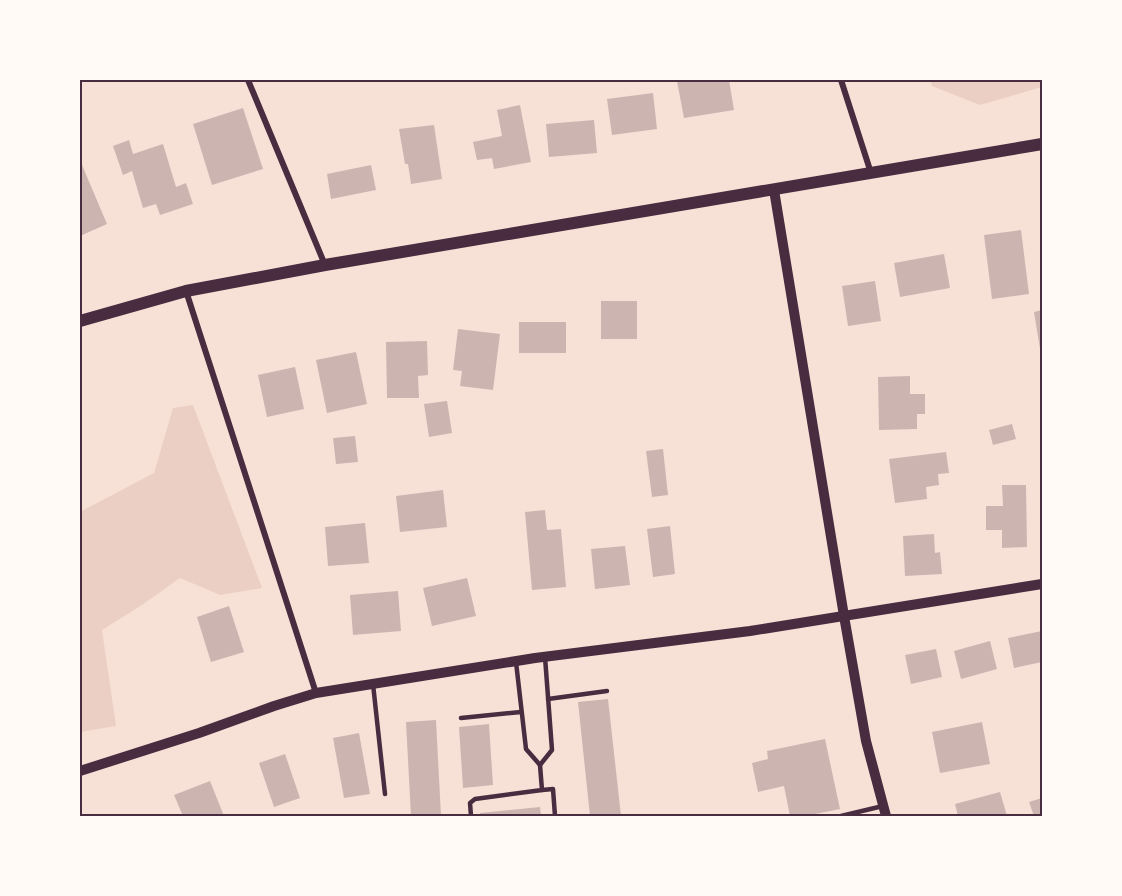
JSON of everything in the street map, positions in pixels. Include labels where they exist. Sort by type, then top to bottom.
[{"type":"main road","points":[[80,321],[186,291],[325,265],[1042,144]]},
{"type":"street","points":[[248,80],[325,265]]},
{"type":"street","points":[[841,80],[871,173]]},
{"type":"street","points":[[774,190],[866,741],[884,811]]},
{"type":"street","points":[[186,291],[316,693]]},
{"type":"street","points":[[80,771],[316,693],[545,657],[750,631],[1042,584]]},
{"type":"lane","points":[[540,765],[552,750],[545,657]]},
{"type":"lane","points":[[516,662],[526,749],[540,765],[542,790]]},
{"type":"lane","points":[[373,684],[385,794]]},
{"type":"lane","points":[[548,699],[607,691]]},
{"type":"lane","points":[[461,718],[521,712]]},
{"type":"lane","points":[[471,816],[470,803],[475,799],[553,789],[555,816]]},
{"type":"lane","points":[[841,816],[884,811]]},
{"type":"shaded area","points":[[930,80],[1042,80],[1042,87],[980,105],[932,86]]},
{"type":"shaded area","points":[[193,405],[262,588],[220,595],[180,578],[102,630],[116,726],[80,732],[80,512],[154,473],[173,408]]},
{"type":"building","points":[[729,80],[734,110],[684,118],[677,81]]},
{"type":"building","points":[[653,93],[657,129],[612,135],[607,99]]},
{"type":"building","points":[[520,105],[531,162],[494,169],[492,158],[477,160],[473,142],[502,136],[497,110]]},
{"type":"building","points":[[243,108],[263,169],[212,185],[193,124]]},
{"type":"building","points":[[594,120],[597,153],[549,157],[546,124]]},
{"type":"building","points":[[434,125],[442,179],[411,184],[399,129]]},
{"type":"building","points":[[129,140],[133,154],[163,144],[176,187],[186,183],[193,204],[160,215],[156,204],[143,208],[132,171],[123,175],[113,146]]},
{"type":"building","points":[[82,165],[107,224],[80,236],[80,166]]},
{"type":"building","points":[[371,165],[376,190],[331,199],[327,174]]},
{"type":"building","points":[[1021,230],[1029,294],[992,299],[984,235]]},
{"type":"building","points":[[944,254],[950,288],[900,297],[894,263]]},
{"type":"building","points":[[875,281],[881,321],[848,326],[842,286]]},
{"type":"building","points":[[601,301],[637,301],[637,339],[601,339]]},
{"type":"building","points":[[1042,310],[1042,355],[1041,355],[1034,312]]},
{"type":"building","points":[[519,322],[566,322],[566,353],[519,353]]},
{"type":"building","points":[[458,329],[500,334],[493,390],[460,386],[462,371],[453,370]]},
{"type":"building","points":[[427,341],[428,375],[418,376],[419,398],[387,398],[386,342]]},
{"type":"building","points":[[356,352],[367,404],[327,413],[316,360]]},
{"type":"building","points":[[295,367],[304,409],[267,417],[258,375]]},
{"type":"building","points":[[910,376],[910,394],[925,394],[925,414],[917,414],[917,429],[879,430],[878,377]]},
{"type":"building","points":[[447,401],[452,433],[429,437],[424,404]]},
{"type":"building","points":[[1012,424],[1016,439],[993,445],[989,430]]},
{"type":"building","points":[[355,436],[358,462],[336,464],[333,438]]},
{"type":"building","points":[[663,449],[668,495],[652,497],[646,451]]},
{"type":"building","points":[[946,452],[949,473],[938,474],[939,485],[926,487],[927,499],[895,503],[889,459]]},
{"type":"building","points":[[1002,485],[1026,485],[1027,547],[1002,548],[1002,530],[986,530],[986,506],[1003,506]]},
{"type":"building","points":[[443,490],[447,527],[400,532],[396,496]]},
{"type":"building","points":[[545,510],[547,530],[561,529],[566,587],[532,590],[525,512]]},
{"type":"building","points":[[365,523],[369,563],[328,566],[325,527]]},
{"type":"building","points":[[670,526],[675,574],[653,577],[647,529]]},
{"type":"building","points":[[934,534],[935,553],[940,552],[942,574],[905,576],[903,536]]},
{"type":"building","points":[[625,546],[630,585],[595,589],[591,549]]},
{"type":"building","points":[[467,578],[476,616],[432,626],[423,588]]},
{"type":"building","points":[[398,591],[401,631],[353,635],[350,595]]},
{"type":"building","points":[[229,606],[244,652],[211,662],[197,617]]},
{"type":"building","points":[[1042,631],[1042,662],[1014,668],[1008,638]]},
{"type":"building","points":[[990,641],[997,669],[961,679],[954,651]]},
{"type":"building","points":[[936,649],[942,677],[911,684],[905,655]]},
{"type":"building","points":[[608,699],[621,816],[590,816],[578,702]]},
{"type":"building","points":[[436,720],[441,816],[411,816],[406,722]]},
{"type":"building","points":[[982,722],[990,764],[940,773],[932,732]]},
{"type":"building","points":[[489,724],[493,785],[463,788],[459,727]]},
{"type":"building","points":[[359,733],[370,794],[344,798],[333,738]]},
{"type":"building","points":[[825,739],[840,809],[805,816],[790,816],[784,786],[758,792],[752,763],[768,759],[767,751]]},
{"type":"building","points":[[285,754],[300,798],[274,807],[259,763]]},
{"type":"building","points":[[210,781],[224,816],[183,816],[174,795]]},
{"type":"building","points":[[1000,792],[1007,816],[958,816],[955,804]]},
{"type":"building","points":[[1042,798],[1042,813],[1034,816],[1029,802]]},
{"type":"building","points":[[540,807],[541,816],[480,816],[480,813]]}]
